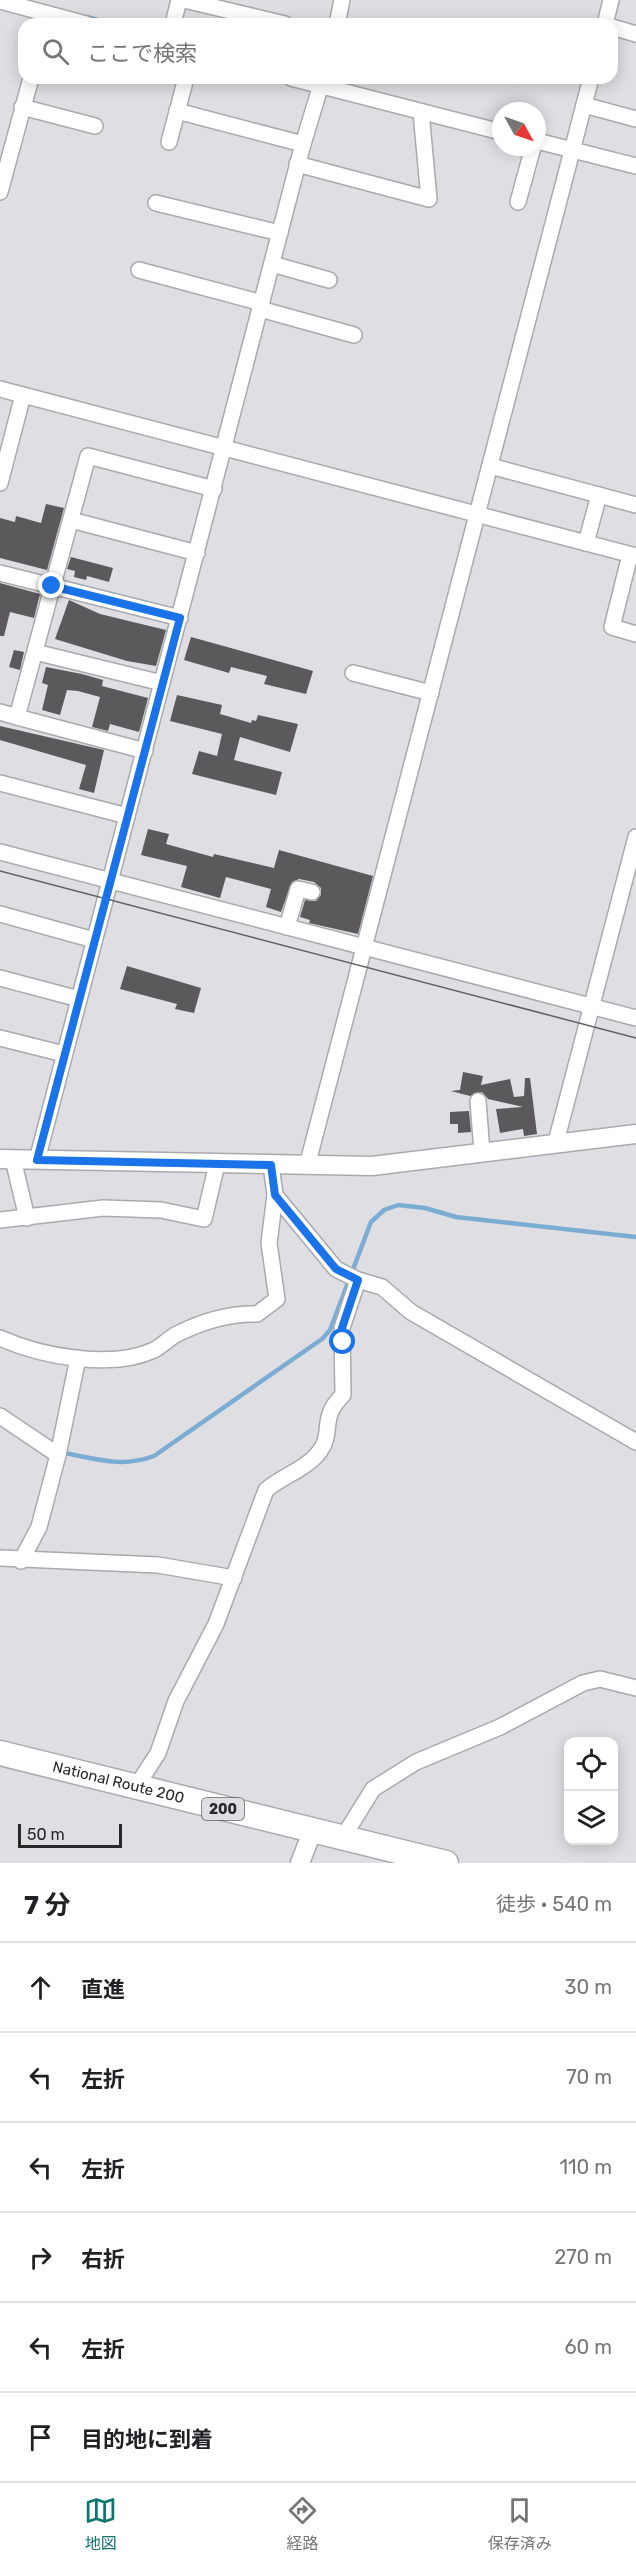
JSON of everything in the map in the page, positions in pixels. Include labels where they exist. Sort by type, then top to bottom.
[{"type":"highway","name":"National Route 200","points":[[0,1753],[312,1832],[446,1863]]},
{"type":"street","points":[[174,18],[178,0]]},
{"type":"street","points":[[184,0],[260,18]]},
{"type":"street","points":[[338,18],[342,0]]},
{"type":"street","points":[[606,18],[611,0]]},
{"type":"street","points":[[0,1],[50,11],[69,18]]},
{"type":"street","points":[[618,29],[636,34]]},
{"type":"street","points":[[0,192],[29,84]]},
{"type":"street","points":[[169,142],[184,84]]},
{"type":"street","points":[[37,1160],[297,164],[321,84]]},
{"type":"street","points":[[332,84],[421,112],[492,130]]},
{"type":"street","points":[[307,1166],[589,84]]},
{"type":"street","points":[[584,105],[636,119]]},
{"type":"street","points":[[22,106],[95,126]]},
{"type":"street","points":[[177,111],[303,144]]},
{"type":"street","points":[[297,164],[429,199],[421,112]]},
{"type":"street","points":[[546,142],[574,147],[636,166]]},
{"type":"street","points":[[518,202],[531,156]]},
{"type":"street","points":[[156,202],[280,233]]},
{"type":"street","points":[[272,264],[329,280]]},
{"type":"street","points":[[139,270],[354,335]]},
{"type":"street","points":[[0,389],[633,556],[612,627],[636,634]]},
{"type":"street","points":[[0,483],[23,394]]},
{"type":"street","points":[[17,717],[88,456],[214,489]]},
{"type":"street","points":[[490,466],[636,505]]},
{"type":"street","points":[[586,543],[599,495]]},
{"type":"street","points":[[70,520],[197,553]]},
{"type":"street","points":[[0,573],[180,618]]},
{"type":"street","points":[[35,652],[162,683]]},
{"type":"street","points":[[353,674],[431,693]]},
{"type":"street","points":[[0,712],[145,751]]},
{"type":"street","points":[[0,783],[127,816]]},
{"type":"street","points":[[556,1142],[636,837]]},
{"type":"street","points":[[0,852],[636,1018]]},
{"type":"street","points":[[287,927],[298,889],[312,892]]},
{"type":"street","points":[[0,914],[94,940]]},
{"type":"street","points":[[0,978],[79,999]]},
{"type":"street","points":[[0,1038],[64,1054]]},
{"type":"street","points":[[478,1101],[482,1152]]},
{"type":"street","points":[[27,1218],[6,1159],[372,1166],[636,1134]]},
{"type":"street","points":[[0,1220],[103,1208],[161,1210],[204,1219],[217,1164]]},
{"type":"street","points":[[0,1338],[49,1354],[78,1358],[125,1358],[154,1350],[177,1334],[236,1313],[257,1314],[277,1299],[269,1243],[275,1195],[271,1165]]},
{"type":"street","points":[[275,1195],[336,1269],[354,1278],[382,1287],[411,1312],[636,1442]]},
{"type":"street","points":[[136,1787],[158,1753],[176,1701],[216,1624],[266,1490],[279,1478],[309,1463],[321,1449],[328,1412],[343,1395],[342,1328],[354,1278]]},
{"type":"street","points":[[21,1561],[39,1527],[58,1455],[78,1358]]},
{"type":"street","points":[[0,1416],[58,1455]]},
{"type":"street","points":[[0,1558],[21,1561],[158,1565],[234,1578]]},
{"type":"street","points":[[342,1839],[373,1789],[416,1762],[500,1727],[583,1683],[600,1679],[636,1688]]},
{"type":"street","points":[[300,1863],[312,1832]]},
{"type":"building","points":[[46,504],[64,508],[47,570],[0,558],[0,518],[15,522],[16,516],[41,523]]},
{"type":"building","points":[[71,557],[113,568],[109,582],[87,576],[86,580],[74,577],[75,571],[67,569]]},
{"type":"building","points":[[0,583],[40,594],[34,618],[10,612],[4,636],[0,636]]},
{"type":"building","points":[[69,600],[100,614],[166,630],[156,666],[127,661],[55,639]]},
{"type":"building","points":[[191,637],[313,671],[306,694],[264,684],[267,676],[231,667],[229,673],[184,660]]},
{"type":"building","points":[[14,650],[24,652],[20,670],[9,667]]},
{"type":"building","points":[[46,667],[103,680],[102,686],[148,698],[139,732],[110,724],[108,731],[92,727],[100,697],[78,691],[67,690],[60,715],[42,710],[48,685],[42,683]]},
{"type":"building","points":[[177,695],[222,705],[220,714],[251,723],[252,720],[256,721],[258,715],[298,724],[290,752],[240,737],[234,760],[282,772],[276,795],[192,774],[199,751],[217,756],[222,734],[170,721]]},
{"type":"building","points":[[0,726],[104,750],[94,793],[79,789],[86,765],[0,740]]},
{"type":"building","points":[[148,829],[169,834],[166,844],[213,857],[214,854],[274,868],[279,850],[373,876],[358,934],[309,923],[310,920],[300,917],[305,900],[316,901],[321,895],[321,888],[314,882],[299,879],[292,882],[281,912],[266,907],[271,889],[226,877],[220,898],[181,887],[187,866],[141,855]]},
{"type":"building","points":[[127,966],[201,988],[194,1013],[175,1009],[177,1004],[120,989]]},
{"type":"building","points":[[463,1072],[483,1076],[481,1085],[510,1079],[514,1097],[524,1096],[525,1078],[530,1078],[537,1134],[524,1136],[523,1129],[500,1133],[496,1109],[523,1107],[488,1099],[482,1092],[470,1096],[451,1091],[460,1090]]},
{"type":"building","points":[[469,1111],[471,1132],[458,1133],[458,1124],[450,1124],[450,1112]]},
{"type":"waterway","points":[[64,1453],[120,1462],[142,1460],[154,1456],[322,1339],[330,1330],[371,1222],[384,1210],[398,1205],[425,1208],[456,1217],[636,1237]]},
{"type":"tram line","points":[[0,871],[636,1038]]},
{"type":"route","points":[[52,586],[180,618],[37,1160],[271,1165],[275,1195],[299,1227],[336,1269],[358,1280],[342,1328],[343,1342]]}]
